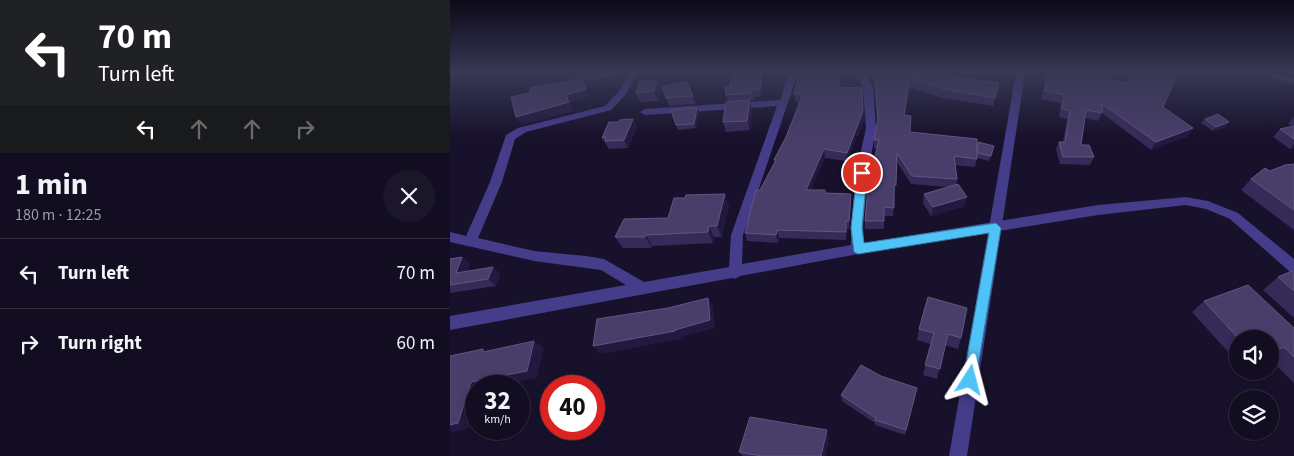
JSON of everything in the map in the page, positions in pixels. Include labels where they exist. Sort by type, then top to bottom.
[{"type":"street","points":[[470,241],[496,182],[510,137],[522,130],[608,108],[621,94]]},
{"type":"street","points":[[735,273],[737,234],[786,94]]},
{"type":"street","points":[[858,249],[857,228],[862,173],[871,128],[868,94]]},
{"type":"street","points":[[958,456],[1018,94]]},
{"type":"street","points":[[645,112],[783,103]]},
{"type":"street","points":[[450,323],[735,273],[858,249],[1098,210],[1186,201],[1208,204],[1234,216],[1294,267]]},
{"type":"street","points":[[450,237],[534,256],[586,261],[604,265],[642,288]]},
{"type":"building","points":[[524,94],[568,94],[566,95],[569,102],[516,117],[511,97]]},
{"type":"building","points":[[665,94],[692,94],[693,96],[666,98]]},
{"type":"building","points":[[803,94],[862,94],[863,111],[847,153],[824,149],[806,190],[825,190],[825,193],[851,194],[849,221],[846,221],[846,232],[777,230],[776,235],[745,233],[756,190],[760,190],[786,137]]},
{"type":"building","points":[[876,94],[907,94],[904,115],[911,116],[910,132],[977,139],[977,159],[954,156],[957,179],[912,176],[897,153],[894,208],[884,207],[884,221],[865,221],[870,164],[873,164],[879,140],[874,140],[878,119]]},
{"type":"building","points":[[974,94],[996,94],[995,98]]},
{"type":"building","points":[[1060,94],[1169,94],[1163,107],[1193,128],[1156,142],[1102,104],[1102,113],[1086,110],[1081,145],[1089,145],[1094,157],[1063,157],[1059,142],[1065,142],[1070,111],[1062,109],[1064,95]]},
{"type":"building","points":[[750,100],[747,121],[723,122],[726,102]]},
{"type":"building","points":[[697,108],[694,124],[676,125],[671,110]]},
{"type":"building","points":[[1218,114],[1229,122],[1216,127],[1205,119]]},
{"type":"building","points":[[633,119],[624,140],[605,141],[606,137],[602,138],[609,122]]},
{"type":"building","points":[[1294,126],[1294,139],[1280,129]]},
{"type":"building","points":[[978,142],[994,146],[991,156],[977,153]]},
{"type":"building","points":[[1294,164],[1294,210],[1251,179],[1265,168],[1270,171],[1285,165]]},
{"type":"building","points":[[958,184],[967,197],[933,207],[924,194]]},
{"type":"building","points":[[725,194],[717,226],[709,226],[708,232],[646,235],[645,237],[615,237],[624,219],[668,218],[674,198],[685,198],[686,195]]},
{"type":"building","points":[[462,257],[456,273],[493,267],[488,279],[450,285],[450,259]]},
{"type":"building","points":[[1294,270],[1294,291],[1278,277]]},
{"type":"building","points":[[1248,285],[1294,328],[1294,357],[1284,347],[1279,349],[1279,330],[1231,330],[1204,301]]},
{"type":"building","points":[[928,297],[967,308],[961,338],[948,334],[940,369],[925,365],[934,333],[919,329]]},
{"type":"building","points":[[708,298],[710,320],[675,331],[593,346],[597,319],[668,308]]},
{"type":"building","points":[[534,341],[527,371],[507,375],[465,375],[465,401],[458,423],[450,425],[450,356],[483,349],[483,352]]},
{"type":"building","points":[[861,365],[881,376],[917,388],[906,430],[875,420],[876,418],[841,395]]},
{"type":"building","points":[[750,417],[827,430],[821,456],[762,456],[739,452]]},
{"type":"route","points":[[862,173],[857,228],[858,249],[996,228],[970,380]]}]
